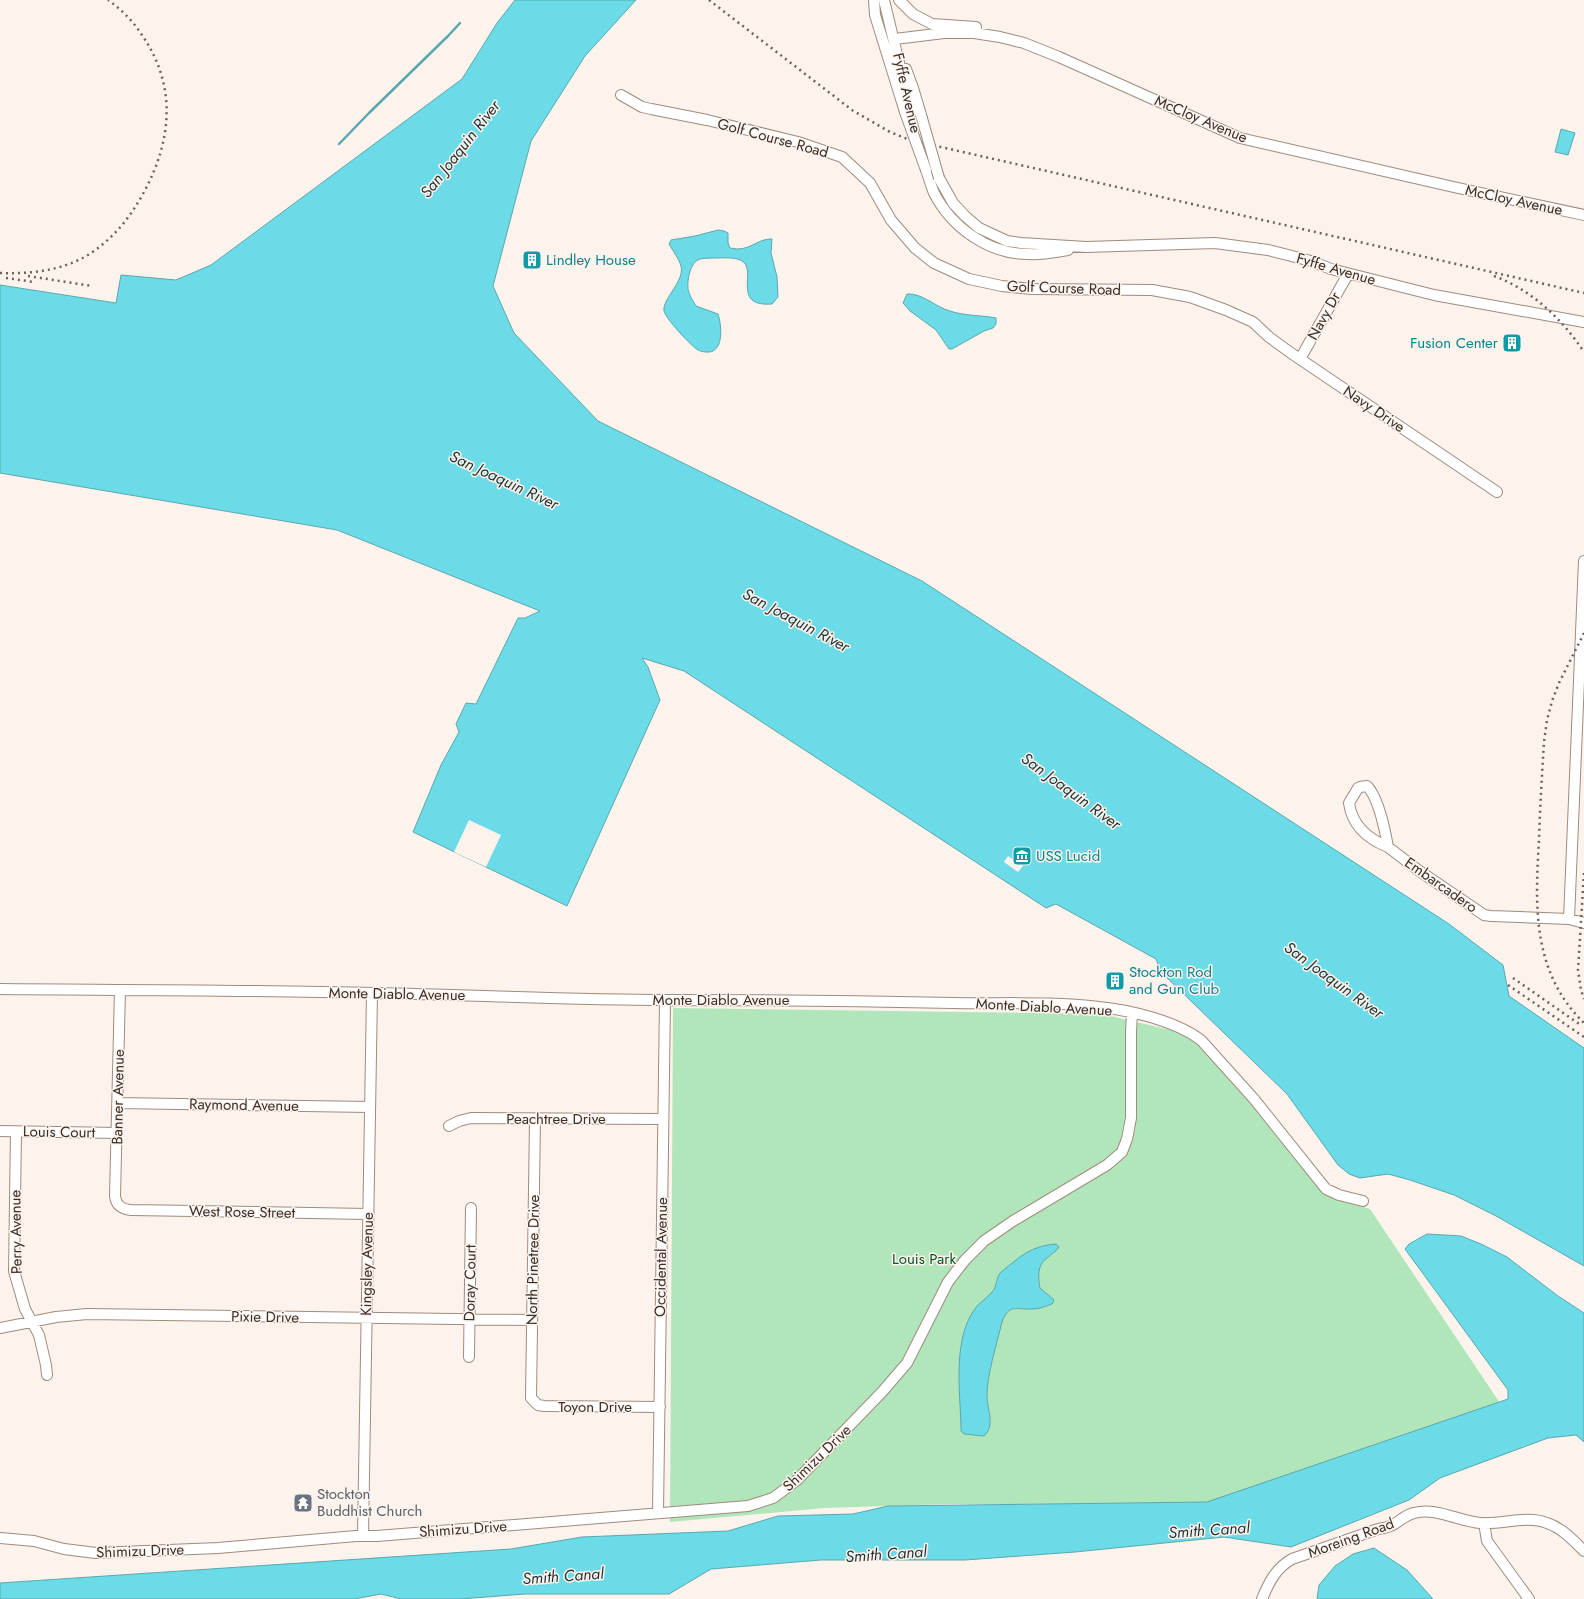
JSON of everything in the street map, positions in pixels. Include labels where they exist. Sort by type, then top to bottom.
[{"type":"street","points":[[874,0],[875,15],[912,114]]},
{"type":"street","points":[[884,0],[895,39]]},
{"type":"street","points":[[899,0],[913,14],[932,24],[1006,31],[1037,44],[1059,57]]},
{"type":"street","name":"McCloy Avenue","points":[[895,39],[944,33],[974,33],[1024,43],[1059,57],[1240,138],[1584,215]]},
{"type":"street","name":"Fyffe Avenue","points":[[895,39],[913,88],[912,114],[927,173],[934,193],[942,206],[954,220],[981,242],[1004,251],[1026,254],[1042,254],[1086,247]]},
{"type":"street","name":"Golf Course Road","points":[[620,95],[647,108],[707,120],[798,142],[842,157],[870,183],[891,220],[915,248],[934,263],[969,279],[1002,286],[1032,289],[1146,290],[1168,293],[1208,302],[1253,322]]},
{"type":"street","name":"Fyffe Avenue","points":[[912,114],[939,178],[953,203],[964,216],[979,228],[1007,241],[1086,247],[1215,243],[1268,250],[1311,261],[1348,274],[1434,295],[1584,322]]},
{"type":"street","name":"Navy Dr","points":[[1300,359],[1348,274]]},
{"type":"street","name":"Navy Drive","points":[[1253,322],[1269,337],[1300,359],[1496,492]]},
{"type":"street","points":[[1569,919],[1584,561]]},
{"type":"street","name":"Embarcadero","points":[[1388,847],[1373,794],[1367,786],[1360,786],[1348,803],[1356,824],[1362,832],[1378,843],[1388,847],[1418,870],[1484,915],[1569,919],[1584,923]]},
{"type":"street","name":"Monte Diablo Avenue","points":[[0,989],[372,993],[665,1000],[743,999],[1095,1006],[1132,1013],[1185,1029],[1201,1040],[1254,1099],[1326,1189],[1339,1195],[1363,1201]]},
{"type":"street","name":"Banner Avenue","points":[[118,1204],[116,1196],[120,990]]},
{"type":"street","name":"Kingsley Avenue","points":[[363,1536],[364,1394],[372,993]]},
{"type":"street","name":"Occidental Avenue","points":[[658,1513],[665,1000]]},
{"type":"street","name":"Shimizu Drive","points":[[0,1538],[34,1540],[64,1549],[96,1553],[218,1548],[748,1506],[773,1498],[796,1481],[882,1392],[907,1363],[948,1282],[965,1260],[984,1241],[1013,1221],[1107,1165],[1122,1152],[1127,1139],[1131,1118],[1130,1032],[1132,1013]]},
{"type":"street","name":"Raymond Avenue","points":[[118,1103],[370,1107]]},
{"type":"street","name":"Peachtree Drive","points":[[449,1126],[459,1121],[471,1118],[663,1119]]},
{"type":"street","name":"North Pinetree Drive","points":[[533,1401],[530,1393],[535,1119]]},
{"type":"street","name":"Louis Court","points":[[0,1131],[117,1133]]},
{"type":"street","name":"Perry Avenue","points":[[16,1132],[14,1271],[25,1309],[39,1335],[47,1375]]},
{"type":"street","name":"West Rose Street","points":[[118,1204],[124,1209],[131,1210],[368,1214]]},
{"type":"street","name":"Doray Court","points":[[469,1357],[472,1208]]},
{"type":"street","name":"Pixie Drive","points":[[0,1328],[32,1323],[56,1317],[87,1314],[532,1320]]},
{"type":"street","name":"Toyon Drive","points":[[533,1401],[538,1405],[550,1407],[660,1407]]},
{"type":"street","name":"Moreing Road","points":[[1262,1599],[1277,1570],[1284,1564],[1378,1529],[1389,1527],[1405,1516],[1414,1513],[1428,1511],[1484,1523],[1514,1520],[1543,1522],[1556,1527],[1568,1535],[1584,1551]]},
{"type":"street","points":[[1484,1523],[1487,1541],[1529,1599]]},
{"type":"green space","name":"Louis Park","points":[[673,1008],[1102,1014],[1171,1030],[1208,1048],[1338,1200],[1370,1209],[1504,1409],[1214,1504],[948,1504],[825,1508],[670,1522]]},
{"type":"water","name":"San Joaquin River","points":[[515,0],[636,0],[585,56],[531,141],[493,286],[514,333],[598,421],[922,581],[1449,924],[1503,965],[1509,996],[1584,1048],[1584,1266],[1496,1216],[1454,1195],[1388,1174],[1360,1178],[1349,1174],[1338,1165],[1287,1094],[1161,972],[1156,959],[1056,904],[1046,908],[684,671],[642,658],[648,667],[660,700],[567,906],[413,832],[441,765],[459,732],[456,724],[466,703],[476,704],[518,618],[525,618],[540,611],[337,530],[0,473],[0,285],[116,303],[121,275],[176,280],[211,265],[462,79],[497,23]]},
{"type":"water","points":[[1561,129],[1575,133],[1568,155],[1555,152]]},
{"type":"water","points":[[718,230],[728,233],[728,243],[730,248],[742,249],[767,239],[772,239],[771,253],[777,277],[778,297],[772,304],[759,303],[752,300],[748,294],[747,271],[745,264],[740,260],[731,258],[712,258],[700,259],[697,261],[692,267],[689,276],[689,293],[696,306],[718,314],[721,328],[719,344],[713,351],[706,352],[698,350],[690,343],[674,326],[664,311],[666,301],[677,284],[681,272],[680,263],[669,244],[671,240]]},
{"type":"water","points":[[907,294],[913,294],[924,298],[956,313],[996,318],[996,324],[993,328],[984,331],[952,349],[949,349],[936,330],[910,311],[903,303]]},
{"type":"water","name":"Smith Canal","points":[[1427,1234],[1461,1236],[1507,1257],[1558,1296],[1584,1313],[1584,1442],[1576,1435],[1548,1438],[1440,1478],[1409,1500],[1291,1547],[1224,1537],[1075,1552],[965,1560],[821,1560],[711,1569],[669,1594],[525,1594],[460,1599],[401,1599],[381,1594],[354,1599],[0,1599],[0,1583],[511,1549],[582,1537],[728,1531],[778,1516],[853,1514],[888,1506],[1207,1502],[1508,1399],[1508,1390],[1405,1249],[1409,1244]]},
{"type":"water","points":[[1056,1244],[1059,1247],[1041,1264],[1039,1276],[1040,1288],[1054,1300],[1052,1304],[1038,1308],[1014,1309],[1007,1312],[1002,1322],[988,1381],[987,1398],[990,1418],[989,1428],[984,1436],[964,1434],[961,1431],[959,1364],[964,1333],[969,1319],[977,1306],[993,1291],[998,1276],[1001,1272],[1026,1253],[1039,1247]]},
{"type":"water","points":[[1374,1548],[1407,1570],[1433,1599],[1317,1599],[1319,1585],[1335,1566],[1353,1554]]},
{"type":"pier","points":[[469,820],[501,835],[486,867],[454,852]]},
{"type":"pier","points":[[1008,856],[1023,866],[1018,872],[1004,862]]},
{"type":"waterway","points":[[339,144],[460,23]]},
{"type":"railway","points":[[0,273],[23,273],[56,268],[67,265],[88,255],[113,235],[127,219],[139,202],[153,172],[165,133],[167,113],[161,74],[153,54],[135,25],[118,7],[108,0]]},
{"type":"railway","points":[[709,0],[852,110],[890,132],[910,140],[1584,293]]},
{"type":"railway","points":[[28,276],[92,286]]},
{"type":"railway","points":[[1494,276],[1521,289],[1545,307],[1566,328],[1584,352]]},
{"type":"railway","points":[[6,278],[34,282]]},
{"type":"railway","points":[[1584,633],[1559,683],[1547,720],[1544,742],[1537,889],[1540,937],[1546,960],[1554,982],[1567,1003],[1584,1023]]},
{"type":"railway","points":[[1584,873],[1578,970],[1584,999]]},
{"type":"railway","points":[[1513,978],[1582,1026]]},
{"type":"railway","points":[[1508,985],[1584,1037]]},
{"type":"place","name":"Lindley House","points":[[532,260]]},
{"type":"place","name":"Fusion Center","points":[[1512,343]]},
{"type":"place","name":"USS Lucid","points":[[1022,856]]},
{"type":"place","name":"Stockton Rod and Gun Club","points":[[1115,981]]},
{"type":"place","name":"Stockton Buddhist Church","points":[[303,1503]]}]
